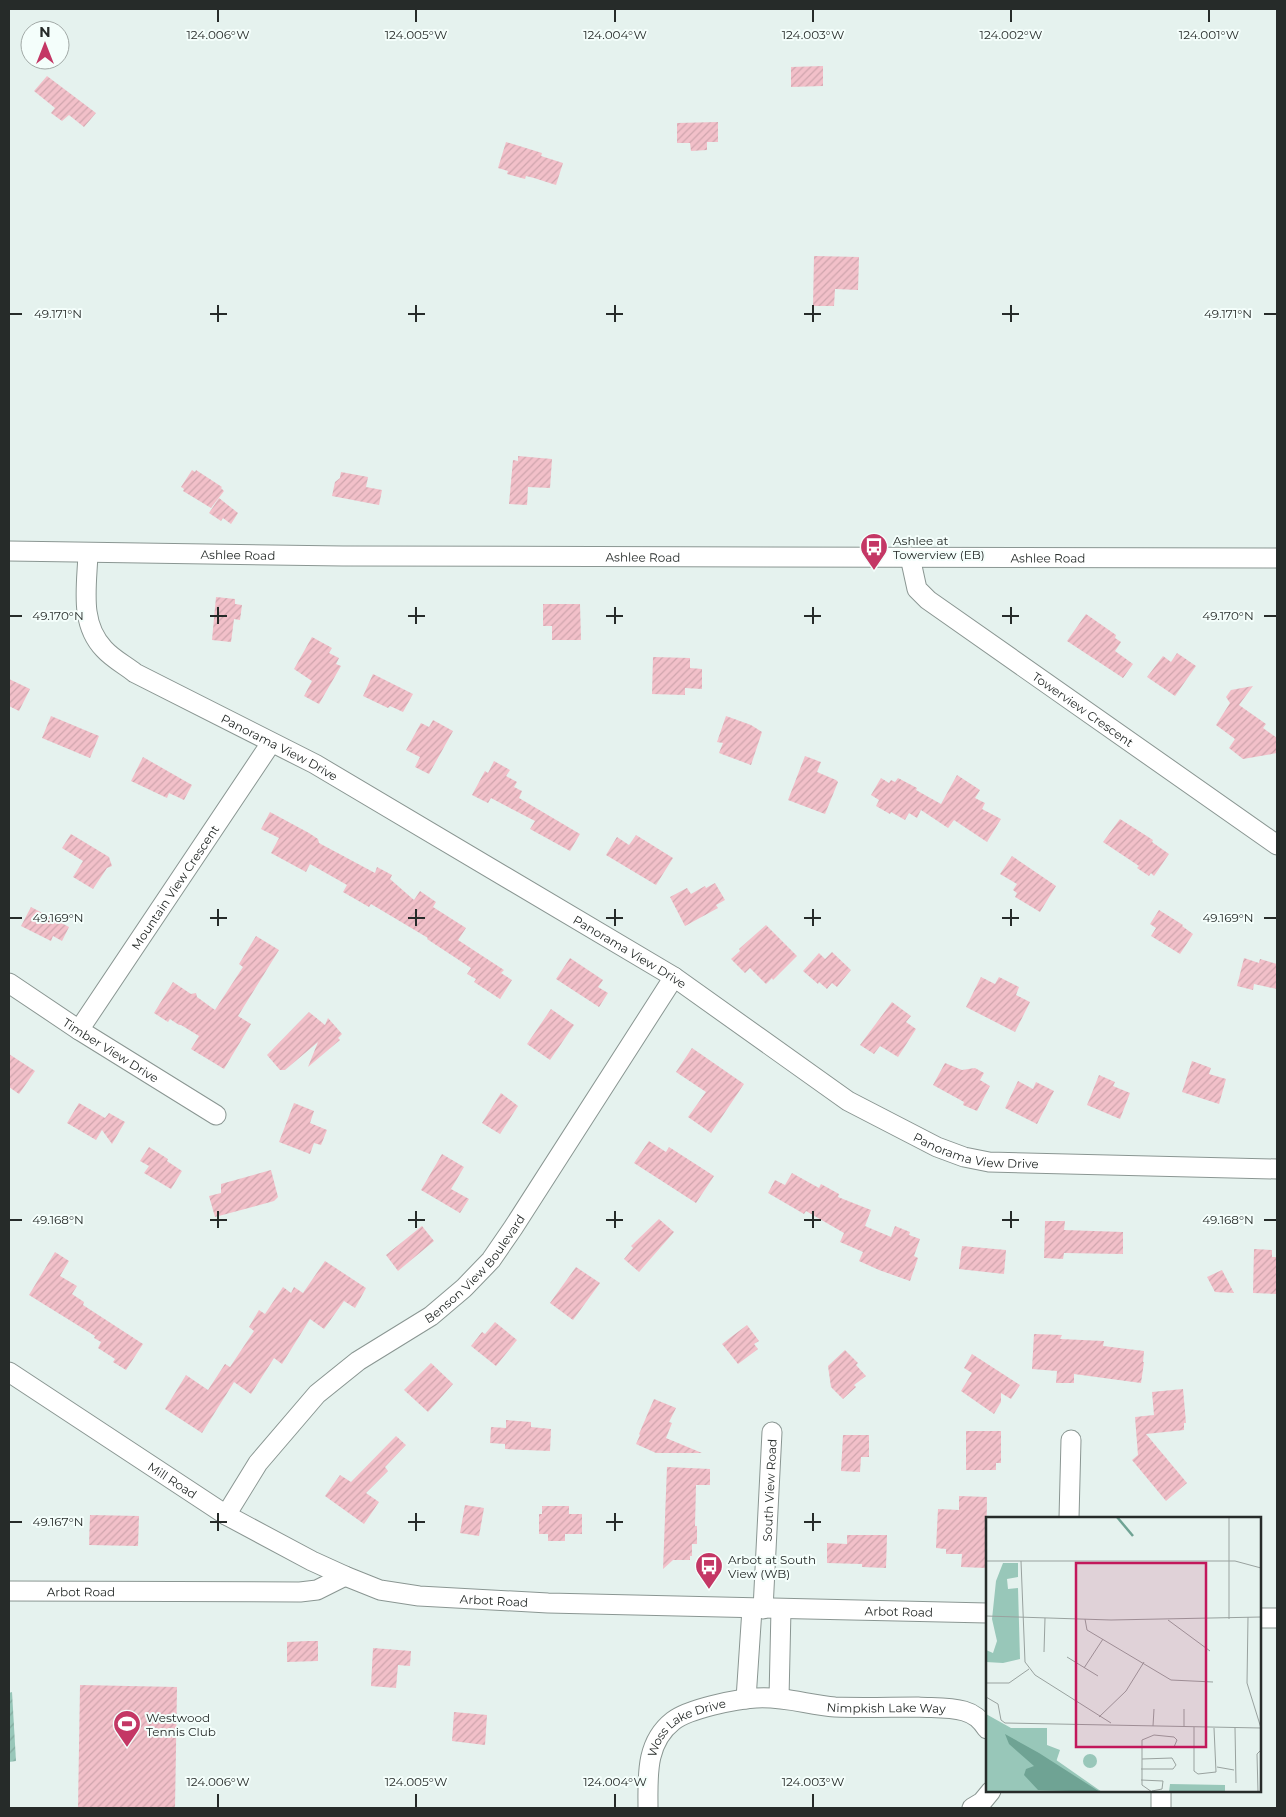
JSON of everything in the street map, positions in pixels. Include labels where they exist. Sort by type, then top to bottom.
[{"type":"street","name":"Ashlee Road","points":[[9,551],[362,556],[1277,558]]},
{"type":"street","name":"Panorama View Drive","points":[[88,553],[86,608],[90,629],[104,649],[135,673],[315,764],[674,977],[848,1101],[937,1147],[964,1157],[989,1162],[1277,1169]]},
{"type":"street","name":"Towerview Crescent","points":[[910,557],[917,589],[928,600],[1277,845]]},
{"type":"street","name":"Mountain View Crescent","points":[[79,1030],[271,743]]},
{"type":"street","name":"Benson View Boulevard","points":[[226,1515],[258,1463],[317,1394],[358,1360],[431,1316],[464,1288],[491,1260],[514,1228],[674,977]]},
{"type":"street","name":"Timber View Drive","points":[[9,984],[216,1115]]},
{"type":"street","name":"Mill Road","points":[[9,1372],[226,1515],[345,1576]]},
{"type":"street","name":"South View Road","points":[[765,1609],[772,1432]]},
{"type":"street","points":[[1069,1517],[1071,1440]]},
{"type":"street","name":"Arbot Road","points":[[9,1592],[300,1592],[317,1590],[345,1576],[380,1590],[419,1596],[548,1603],[986,1613]]},
{"type":"street","points":[[765,1609],[778,1698]]},
{"type":"street","points":[[746,1700],[765,1609]]},
{"type":"street","points":[[1261,1618],[1277,1618]]},
{"type":"street","name":"Woss Lake Drive","points":[[648,1808],[649,1760],[660,1734],[680,1716],[710,1707],[754,1698],[778,1698]]},
{"type":"street","name":"Nimpkish Lake Way","points":[[778,1698],[836,1707],[933,1708],[963,1711],[980,1718],[986,1727]]},
{"type":"street","points":[[972,1808],[982,1802],[990,1792]]},
{"type":"street","points":[[1161,1792],[1162,1808]]},
{"type":"green space","points":[[12,1692],[16,1761],[9,1762],[9,1693]]},
{"type":"building","points":[[823,66],[823,86],[791,87],[791,67]]},
{"type":"building","points":[[47,76],[96,113],[84,127],[69,115],[62,121],[51,113],[55,108],[34,91]]},
{"type":"building","points":[[718,122],[718,142],[707,142],[707,150],[691,151],[690,143],[677,143],[677,123]]},
{"type":"building","points":[[506,142],[542,153],[541,156],[563,163],[556,185],[526,176],[525,179],[507,174],[508,171],[498,168]]},
{"type":"building","points":[[814,256],[859,257],[858,290],[835,289],[834,306],[813,306]]},
{"type":"building","points":[[518,456],[552,459],[550,488],[528,487],[527,505],[509,504],[513,460],[518,461]]},
{"type":"building","points":[[192,470],[195,472],[196,470],[222,487],[224,491],[211,508],[183,491],[184,489],[181,487]]},
{"type":"building","points":[[341,472],[368,477],[366,487],[382,490],[379,505],[332,496],[335,482],[340,478]]},
{"type":"building","points":[[219,498],[238,513],[231,524],[223,518],[221,521],[209,513]]},
{"type":"building","points":[[216,597],[235,599],[235,604],[242,605],[240,620],[234,619],[231,642],[212,640]]},
{"type":"building","points":[[543,604],[580,604],[581,640],[552,640],[552,626],[543,626]]},
{"type":"building","points":[[1086,614],[1116,635],[1115,638],[1121,642],[1115,651],[1133,664],[1123,678],[1067,641]]},
{"type":"building","points":[[312,637],[332,648],[329,653],[339,658],[336,664],[341,666],[319,704],[304,696],[312,681],[294,669]]},
{"type":"building","points":[[1177,653],[1196,666],[1175,696],[1147,677],[1163,656],[1171,662]]},
{"type":"building","points":[[653,657],[690,658],[690,668],[702,669],[702,689],[685,688],[685,695],[652,694]]},
{"type":"building","points":[[373,674],[413,694],[403,712],[390,706],[388,708],[363,696]]},
{"type":"building","points":[[9,679],[30,689],[19,711],[9,706]]},
{"type":"building","points":[[1253,686],[1239,705],[1266,724],[1263,728],[1277,738],[1277,753],[1243,759],[1229,748],[1235,739],[1216,725],[1230,703],[1226,697],[1231,690]]},
{"type":"building","points":[[51,716],[99,736],[90,758],[42,738]]},
{"type":"building","points":[[726,716],[751,725],[762,732],[751,765],[719,753],[723,743],[717,742]]},
{"type":"building","points":[[433,720],[453,731],[429,774],[415,767],[420,757],[406,750],[421,723],[429,727]]},
{"type":"building","points":[[805,756],[821,762],[817,772],[838,782],[825,814],[788,800]]},
{"type":"building","points":[[143,757],[192,785],[184,800],[169,793],[167,798],[131,781]]},
{"type":"building","points":[[494,761],[510,770],[506,776],[517,782],[514,787],[522,791],[519,798],[580,834],[570,851],[530,829],[535,821],[491,798],[488,803],[472,795],[485,771],[488,773]]},
{"type":"building","points":[[957,775],[980,790],[975,798],[985,803],[982,809],[1001,819],[987,842],[954,820],[948,828],[921,810],[917,818],[909,813],[905,820],[891,812],[890,814],[876,806],[879,800],[871,795],[881,778],[889,783],[891,780],[895,782],[898,778],[941,804]]},
{"type":"building","points":[[270,812],[309,833],[318,839],[319,843],[375,873],[377,867],[392,875],[390,879],[414,900],[420,891],[436,902],[433,907],[466,928],[458,940],[504,970],[501,973],[512,980],[500,999],[474,982],[476,979],[467,974],[471,968],[428,938],[371,904],[369,907],[343,892],[347,885],[310,864],[306,872],[271,853],[279,838],[261,829]]},
{"type":"building","points":[[1120,819],[1153,840],[1152,842],[1169,854],[1154,876],[1151,873],[1149,876],[1137,868],[1139,866],[1103,842]]},
{"type":"building","points":[[71,834],[109,857],[112,866],[107,868],[93,889],[73,877],[83,861],[62,848]]},
{"type":"building","points":[[636,835],[673,858],[656,885],[606,855],[617,837],[629,845]]},
{"type":"building","points":[[1012,856],[1056,886],[1040,912],[1015,897],[1017,893],[1013,890],[1017,884],[1000,874]]},
{"type":"building","points":[[715,883],[725,900],[716,905],[718,908],[685,926],[670,897],[687,888],[691,894]]},
{"type":"building","points":[[31,907],[69,927],[62,941],[53,936],[51,941],[21,926]]},
{"type":"building","points":[[1159,910],[1183,925],[1193,934],[1180,954],[1151,936],[1156,928],[1150,924]]},
{"type":"building","points":[[766,925],[797,956],[773,980],[772,978],[766,984],[750,968],[745,973],[731,959],[740,951],[739,949]]},
{"type":"building","points":[[256,936],[279,950],[238,1016],[251,1024],[224,1069],[191,1049],[199,1036],[170,1019],[168,1022],[154,1013],[173,982],[191,994],[196,993],[197,997],[215,1010],[243,967],[239,964]]},
{"type":"building","points":[[832,952],[851,970],[837,987],[832,983],[827,989],[803,971],[819,953],[825,959]]},
{"type":"building","points":[[570,958],[603,980],[598,987],[608,993],[599,1007],[556,979]]},
{"type":"building","points":[[1244,958],[1259,963],[1260,959],[1277,964],[1277,989],[1254,984],[1253,990],[1237,986]]},
{"type":"building","points":[[981,977],[995,984],[999,977],[1019,987],[1016,995],[1030,1002],[1015,1032],[966,1007]]},
{"type":"building","points":[[892,1002],[911,1016],[906,1022],[916,1029],[898,1057],[880,1046],[874,1054],[860,1045]]},
{"type":"building","points":[[551,1009],[574,1025],[550,1060],[527,1044]]},
{"type":"building","points":[[309,1012],[325,1025],[328,1018],[342,1034],[338,1038],[340,1040],[308,1067],[318,1042],[285,1070],[280,1070],[267,1055]]},
{"type":"building","points":[[692,1048],[744,1084],[711,1133],[688,1117],[706,1092],[676,1072]]},
{"type":"building","points":[[9,1054],[35,1071],[19,1094],[9,1087]]},
{"type":"building","points":[[1192,1061],[1211,1068],[1209,1074],[1226,1079],[1219,1104],[1182,1092]]},
{"type":"building","points":[[945,1063],[962,1070],[975,1068],[984,1073],[980,1080],[990,1086],[977,1111],[963,1105],[964,1102],[933,1085]]},
{"type":"building","points":[[1099,1075],[1115,1082],[1113,1086],[1130,1093],[1120,1119],[1087,1105]]},
{"type":"building","points":[[1018,1081],[1033,1089],[1036,1082],[1054,1091],[1037,1124],[1005,1108]]},
{"type":"building","points":[[501,1093],[518,1106],[500,1134],[482,1123]]},
{"type":"building","points":[[79,1103],[105,1118],[109,1113],[125,1122],[112,1144],[102,1130],[96,1140],[67,1123]]},
{"type":"building","points":[[294,1103],[314,1111],[310,1123],[327,1130],[321,1145],[314,1143],[310,1154],[279,1142]]},
{"type":"building","points":[[649,1141],[666,1152],[669,1147],[714,1176],[696,1203],[634,1163]]},
{"type":"building","points":[[149,1147],[182,1171],[171,1189],[144,1173],[149,1166],[140,1161]]},
{"type":"building","points":[[442,1154],[464,1167],[451,1189],[469,1199],[460,1213],[421,1190]]},
{"type":"building","points":[[271,1170],[278,1197],[274,1201],[215,1217],[209,1196],[221,1193],[221,1184]]},
{"type":"building","points":[[792,1173],[819,1188],[821,1184],[839,1194],[838,1197],[871,1210],[865,1226],[891,1237],[895,1226],[910,1232],[909,1235],[920,1239],[914,1256],[918,1258],[910,1281],[859,1261],[863,1252],[840,1242],[844,1233],[806,1211],[804,1214],[768,1193],[775,1180],[785,1185]]},
{"type":"building","points":[[659,1219],[674,1232],[639,1272],[624,1259],[633,1248],[631,1246]]},
{"type":"building","points":[[1045,1221],[1065,1221],[1064,1230],[1123,1232],[1123,1254],[1064,1253],[1063,1259],[1044,1258]]},
{"type":"building","points":[[422,1226],[434,1241],[398,1271],[386,1255]]},
{"type":"building","points":[[962,1246],[1006,1250],[1004,1274],[959,1269]]},
{"type":"building","points":[[1254,1249],[1272,1250],[1272,1257],[1277,1257],[1277,1294],[1253,1293]]},
{"type":"building","points":[[55,1252],[69,1261],[60,1276],[77,1286],[72,1294],[84,1302],[83,1305],[143,1344],[126,1370],[113,1362],[115,1359],[98,1348],[101,1342],[94,1338],[95,1336],[29,1295]]},
{"type":"building","points":[[325,1261],[366,1288],[355,1308],[344,1301],[324,1329],[310,1319],[282,1364],[274,1358],[251,1394],[234,1382],[202,1433],[165,1409],[186,1375],[208,1390],[225,1364],[230,1367],[254,1331],[249,1327],[259,1310],[265,1314],[283,1287],[291,1293],[294,1287],[303,1293]]},
{"type":"building","points":[[576,1267],[600,1283],[573,1320],[550,1303]]},
{"type":"building","points":[[1222,1270],[1234,1293],[1215,1292],[1207,1277]]},
{"type":"building","points":[[495,1322],[517,1340],[496,1366],[471,1346],[482,1332],[485,1334]]},
{"type":"building","points":[[747,1325],[759,1341],[754,1344],[758,1349],[738,1364],[722,1344]]},
{"type":"building","points":[[1034,1334],[1062,1335],[1060,1339],[1104,1341],[1103,1346],[1144,1351],[1141,1383],[1074,1374],[1074,1383],[1056,1383],[1057,1371],[1032,1369]]},
{"type":"building","points":[[845,1350],[858,1363],[856,1365],[866,1376],[854,1385],[856,1387],[843,1399],[831,1387],[828,1366]]},
{"type":"building","points":[[972,1354],[1020,1385],[1011,1399],[1001,1393],[1001,1402],[994,1414],[961,1391],[972,1373],[964,1368]]},
{"type":"building","points":[[431,1363],[453,1384],[428,1412],[404,1390]]},
{"type":"building","points":[[1183,1389],[1186,1423],[1184,1423],[1184,1430],[1146,1434],[1187,1483],[1166,1501],[1132,1460],[1138,1455],[1135,1417],[1154,1415],[1152,1392]]},
{"type":"building","points":[[654,1399],[676,1408],[669,1422],[672,1423],[666,1438],[702,1453],[656,1453],[636,1444]]},
{"type":"building","points":[[506,1420],[531,1422],[531,1427],[551,1429],[550,1451],[505,1449],[505,1444],[490,1443],[491,1427],[506,1428]]},
{"type":"building","points":[[966,1431],[1001,1431],[1001,1463],[996,1463],[996,1470],[966,1470]]},
{"type":"building","points":[[843,1435],[869,1435],[869,1457],[861,1457],[860,1472],[841,1471]]},
{"type":"building","points":[[396,1436],[406,1445],[385,1467],[388,1471],[366,1493],[379,1502],[364,1524],[325,1496],[340,1475],[351,1482]]},
{"type":"building","points":[[667,1467],[710,1469],[710,1485],[696,1485],[695,1526],[697,1526],[697,1544],[692,1544],[690,1560],[673,1560],[663,1569]]},
{"type":"building","points":[[959,1496],[987,1497],[986,1568],[961,1567],[962,1554],[946,1554],[946,1549],[936,1548],[938,1509],[959,1510]]},
{"type":"building","points":[[465,1505],[484,1508],[479,1536],[460,1533]]},
{"type":"building","points":[[542,1506],[569,1506],[569,1514],[582,1514],[582,1534],[565,1534],[565,1541],[548,1541],[548,1534],[539,1534],[539,1514],[542,1514]]},
{"type":"building","points":[[90,1515],[139,1516],[138,1546],[89,1545]]},
{"type":"building","points":[[847,1535],[887,1535],[886,1568],[862,1567],[862,1564],[827,1563],[827,1543],[847,1544]]},
{"type":"building","points":[[318,1641],[318,1661],[287,1662],[287,1642]]},
{"type":"building","points":[[373,1648],[411,1651],[410,1666],[398,1665],[396,1688],[371,1686]]},
{"type":"building","name":"Westwood Tennis Club","points":[[80,1685],[177,1687],[175,1808],[78,1808]]},
{"type":"building","points":[[454,1712],[487,1715],[485,1745],[452,1741]]},
{"type":"place","name":"Ashlee at Towerview (EB)","points":[[874,571]]},
{"type":"place","name":"Arbot at South View (WB)","points":[[709,1590]]},
{"type":"place","name":"Westwood Tennis Club","points":[[127,1748]]}]
